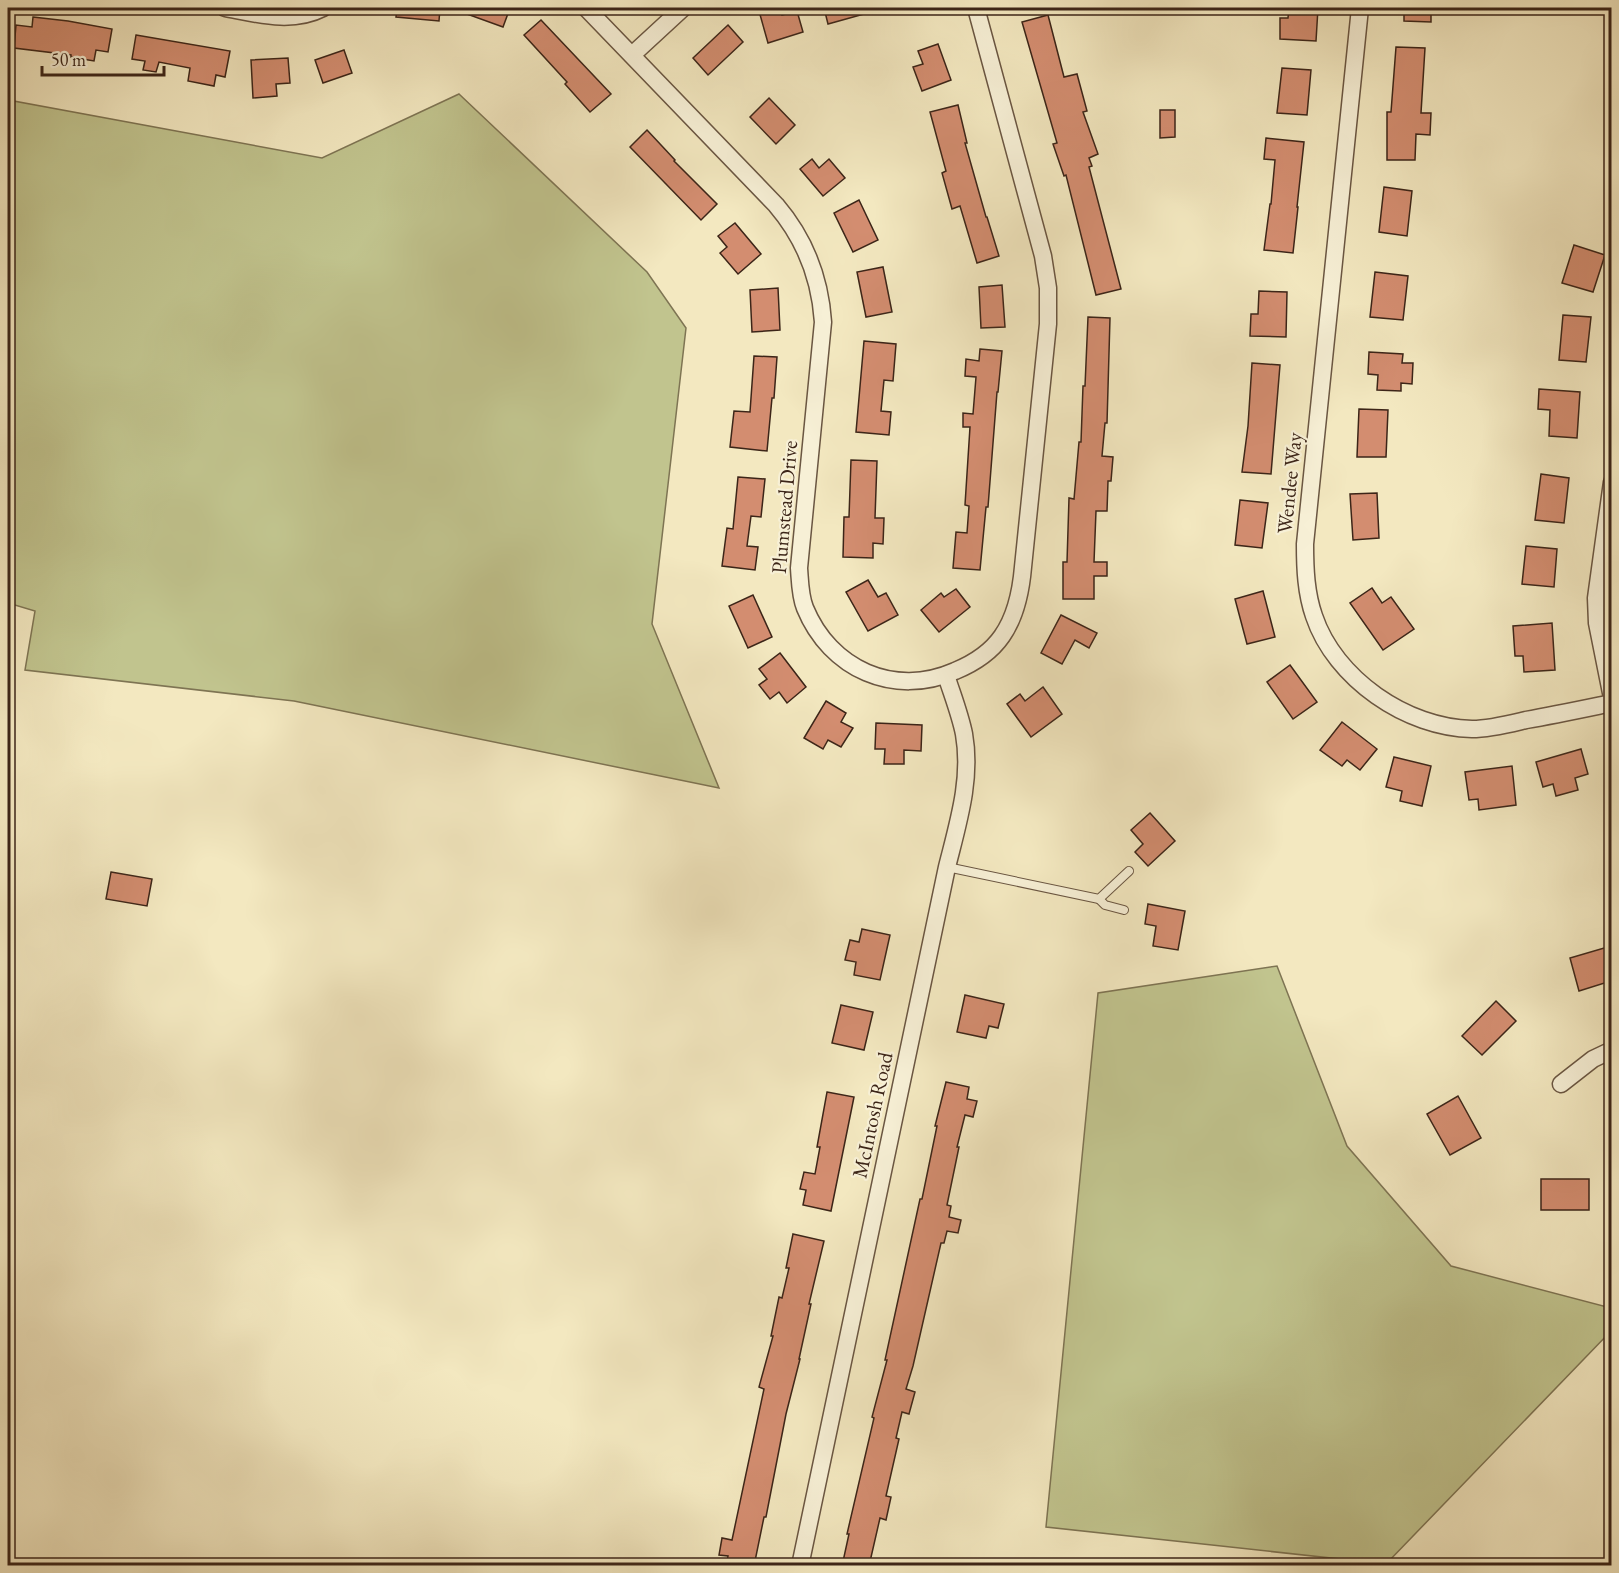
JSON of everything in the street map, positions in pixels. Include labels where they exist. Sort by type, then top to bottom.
[{"type":"street","points":[[225,8],[282,17],[300,15],[323,8]]},
{"type":"street","name":"Plumstead Drive","points":[[586,8],[788,219],[798,234],[813,267],[822,304],[822,338],[799,568],[804,606],[812,622],[833,650],[846,661],[859,670],[875,676],[908,681],[927,680],[946,675],[964,668],[990,650],[1010,623],[1021,587],[1049,306],[1043,256],[976,8]]},
{"type":"street","points":[[632,55],[683,8]]},
{"type":"street","name":"Wendee Way","points":[[1360,8],[1305,544],[1307,584],[1314,618],[1341,665],[1355,679],[1400,710],[1436,724],[1454,728],[1495,727],[1611,703]]},
{"type":"street","points":[[1611,482],[1596,598],[1597,623],[1611,698]]},
{"type":"street","name":"McIntosh Road","points":[[800,1566],[947,867],[965,792],[967,760],[963,731],[946,675]]},
{"type":"street","points":[[1561,1084],[1593,1059],[1611,1050]]},
{"type":"lane","points":[[947,867],[1099,899],[1105,905],[1124,909]]},
{"type":"lane","points":[[1099,899],[1128,871]]},
{"type":"green space","points":[[459,94],[647,272],[686,328],[652,624],[719,788],[294,701],[25,670],[35,611],[8,603],[8,100],[322,158]]},
{"type":"green space","points":[[1277,966],[1347,1146],[1451,1266],[1611,1308],[1611,1331],[1386,1564],[1046,1527],[1098,993]]},
{"type":"building","points":[[397,8],[440,8],[439,21],[396,17]]},
{"type":"building","points":[[453,8],[510,8],[503,27]]},
{"type":"building","points":[[780,8],[782,15],[797,11],[803,32],[768,43],[759,11]]},
{"type":"building","points":[[824,8],[875,8],[875,11],[828,24]]},
{"type":"building","points":[[1289,8],[1318,8],[1316,41],[1280,39],[1280,18],[1288,18]]},
{"type":"building","points":[[1404,8],[1431,8],[1431,22],[1404,21]]},
{"type":"building","points":[[1048,15],[1064,77],[1077,74],[1087,111],[1083,112],[1098,154],[1089,158],[1092,166],[1089,167],[1121,289],[1096,295],[1066,175],[1064,176],[1053,144],[1057,143],[1022,22]]},
{"type":"building","points":[[33,17],[112,29],[108,52],[96,50],[94,61],[71,57],[71,55],[14,48],[16,25],[32,27]]},
{"type":"building","points":[[541,20],[611,94],[590,112],[565,84],[567,82],[524,35]]},
{"type":"building","points":[[728,25],[743,42],[708,75],[693,58]]},
{"type":"building","points":[[136,35],[230,51],[225,77],[216,75],[214,86],[188,81],[190,68],[159,62],[156,72],[143,70],[145,61],[132,59]]},
{"type":"building","points":[[938,44],[951,80],[922,91],[913,67],[923,64],[918,51]]},
{"type":"building","points":[[1396,47],[1425,48],[1421,113],[1431,113],[1430,135],[1416,134],[1415,160],[1387,160],[1387,112],[1391,112]]},
{"type":"building","points":[[344,50],[352,73],[323,83],[315,60]]},
{"type":"building","points":[[288,58],[290,83],[276,84],[277,96],[253,98],[251,60]]},
{"type":"building","points":[[1282,68],[1311,70],[1307,115],[1277,113]]},
{"type":"building","points":[[769,98],[795,125],[776,144],[750,117]]},
{"type":"building","points":[[958,105],[967,143],[965,143],[999,256],[977,263],[960,206],[952,209],[942,173],[946,171],[930,112]]},
{"type":"building","points":[[1160,110],[1175,110],[1175,137],[1160,138]]},
{"type":"building","points":[[647,130],[717,204],[701,220],[630,147]]},
{"type":"building","points":[[1266,138],[1304,142],[1293,253],[1264,250],[1275,160],[1264,159]]},
{"type":"building","points":[[812,159],[819,168],[829,159],[845,178],[823,196],[800,169]]},
{"type":"building","points":[[1384,187],[1412,191],[1407,236],[1379,232]]},
{"type":"building","points":[[859,200],[878,240],[853,252],[834,213]]},
{"type":"building","points":[[735,223],[761,254],[738,274],[720,253],[727,247],[718,236]]},
{"type":"building","points":[[1574,245],[1605,255],[1593,292],[1562,283]]},
{"type":"building","points":[[883,267],[892,312],[866,317],[857,272]]},
{"type":"building","points":[[1375,272],[1408,276],[1403,320],[1370,317]]},
{"type":"building","points":[[1002,285],[1005,327],[981,328],[979,287]]},
{"type":"building","points":[[778,288],[780,330],[752,332],[750,290]]},
{"type":"building","points":[[1259,291],[1287,292],[1286,337],[1250,336],[1251,314],[1258,314]]},
{"type":"building","points":[[1563,315],[1591,317],[1586,362],[1559,360]]},
{"type":"building","points":[[1088,317],[1110,318],[1107,423],[1105,423],[1102,456],[1113,457],[1111,481],[1108,481],[1107,511],[1096,511],[1094,562],[1107,562],[1107,576],[1094,576],[1094,599],[1063,599],[1063,562],[1067,562],[1069,498],[1074,499],[1079,442],[1081,442]]},
{"type":"building","points":[[864,341],[896,344],[893,381],[884,380],[881,411],[891,412],[889,435],[856,432]]},
{"type":"building","points":[[980,349],[1002,351],[980,570],[953,568],[956,532],[967,533],[969,506],[965,505],[970,427],[963,427],[963,413],[973,414],[976,377],[965,376],[966,359],[979,361]]},
{"type":"building","points":[[1369,352],[1403,354],[1402,363],[1413,363],[1412,384],[1401,383],[1401,391],[1377,390],[1378,375],[1368,374]]},
{"type":"building","points":[[754,356],[777,357],[767,451],[730,447],[734,411],[750,412]]},
{"type":"building","points":[[1252,363],[1280,365],[1271,474],[1242,472]]},
{"type":"building","points":[[1539,389],[1580,392],[1577,438],[1549,436],[1550,410],[1538,409]]},
{"type":"building","points":[[1359,409],[1388,410],[1386,457],[1357,457]]},
{"type":"building","points":[[851,460],[877,461],[875,518],[884,518],[883,544],[873,543],[873,558],[843,557],[844,517],[849,517]]},
{"type":"building","points":[[1541,474],[1569,478],[1564,523],[1535,520]]},
{"type":"building","points":[[738,477],[765,479],[761,517],[751,516],[747,546],[758,547],[755,570],[722,566],[727,528],[733,529]]},
{"type":"building","points":[[1377,493],[1379,538],[1353,540],[1350,494]]},
{"type":"building","points":[[1240,500],[1268,503],[1262,548],[1235,545]]},
{"type":"building","points":[[1526,546],[1557,549],[1554,587],[1522,584]]},
{"type":"building","points":[[868,580],[878,597],[886,593],[898,615],[868,631],[846,592]]},
{"type":"building","points":[[1372,588],[1382,603],[1391,597],[1414,629],[1383,650],[1350,603]]},
{"type":"building","points":[[956,589],[970,607],[939,632],[921,610],[941,593],[944,597]]},
{"type":"building","points":[[1263,591],[1275,637],[1247,644],[1235,599]]},
{"type":"building","points":[[753,595],[772,637],[748,648],[729,606]]},
{"type":"building","points":[[1061,615],[1097,633],[1089,648],[1075,640],[1062,664],[1041,653]]},
{"type":"building","points":[[1552,623],[1555,670],[1524,672],[1523,656],[1515,656],[1513,626]]},
{"type":"building","points":[[780,653],[806,687],[787,703],[779,692],[770,699],[759,685],[767,679],[759,669]]},
{"type":"building","points":[[1290,665],[1317,702],[1293,719],[1267,682]]},
{"type":"building","points":[[1043,687],[1062,714],[1031,737],[1007,704],[1020,694],[1025,701]]},
{"type":"building","points":[[826,701],[846,713],[841,722],[853,728],[841,747],[828,740],[823,749],[804,738]]},
{"type":"building","points":[[1342,722],[1377,749],[1360,770],[1347,760],[1342,766],[1320,750]]},
{"type":"building","points":[[876,723],[922,725],[921,751],[904,750],[904,764],[884,764],[885,749],[875,749]]},
{"type":"building","points":[[1581,749],[1588,774],[1575,778],[1578,790],[1556,796],[1553,784],[1543,787],[1536,762]]},
{"type":"building","points":[[1394,757],[1431,766],[1422,806],[1400,801],[1402,791],[1386,787]]},
{"type":"building","points":[[1512,766],[1516,805],[1479,810],[1478,799],[1469,800],[1465,772]]},
{"type":"building","points":[[1150,813],[1175,841],[1148,866],[1135,852],[1143,844],[1131,830]]},
{"type":"building","points":[[111,872],[152,879],[147,906],[106,899]]},
{"type":"building","points":[[1148,904],[1185,911],[1178,950],[1153,946],[1156,926],[1145,924]]},
{"type":"building","points":[[862,929],[890,935],[880,980],[854,975],[856,962],[845,960],[850,940],[859,942]]},
{"type":"building","points":[[1611,946],[1611,981],[1579,991],[1570,958]]},
{"type":"building","points":[[965,995],[1004,1004],[998,1028],[989,1026],[986,1038],[957,1032]]},
{"type":"building","points":[[1496,1001],[1516,1021],[1482,1055],[1462,1036]]},
{"type":"building","points":[[841,1005],[873,1012],[864,1050],[832,1043]]},
{"type":"building","points":[[946,1082],[969,1087],[967,1099],[977,1101],[973,1117],[965,1115],[947,1205],[951,1206],[949,1217],[961,1220],[958,1233],[947,1231],[944,1243],[941,1243],[906,1389],[915,1392],[909,1414],[902,1412],[896,1438],[899,1439],[886,1496],[891,1497],[886,1520],[880,1518],[869,1566],[842,1566],[849,1534],[847,1534],[874,1418],[872,1417],[887,1360],[885,1360]]},
{"type":"building","points":[[827,1092],[854,1097],[831,1211],[803,1205],[806,1190],[800,1189],[804,1172],[815,1174],[820,1147],[817,1147]]},
{"type":"building","points":[[1458,1096],[1481,1138],[1450,1155],[1427,1114]]},
{"type":"building","points":[[1541,1179],[1589,1179],[1589,1210],[1541,1210]]},
{"type":"building","points":[[793,1234],[824,1241],[754,1566],[726,1566],[728,1556],[719,1555],[722,1538],[732,1540],[764,1389],[759,1387],[773,1336],[771,1336],[779,1297],[782,1298],[789,1268],[786,1268]]}]
